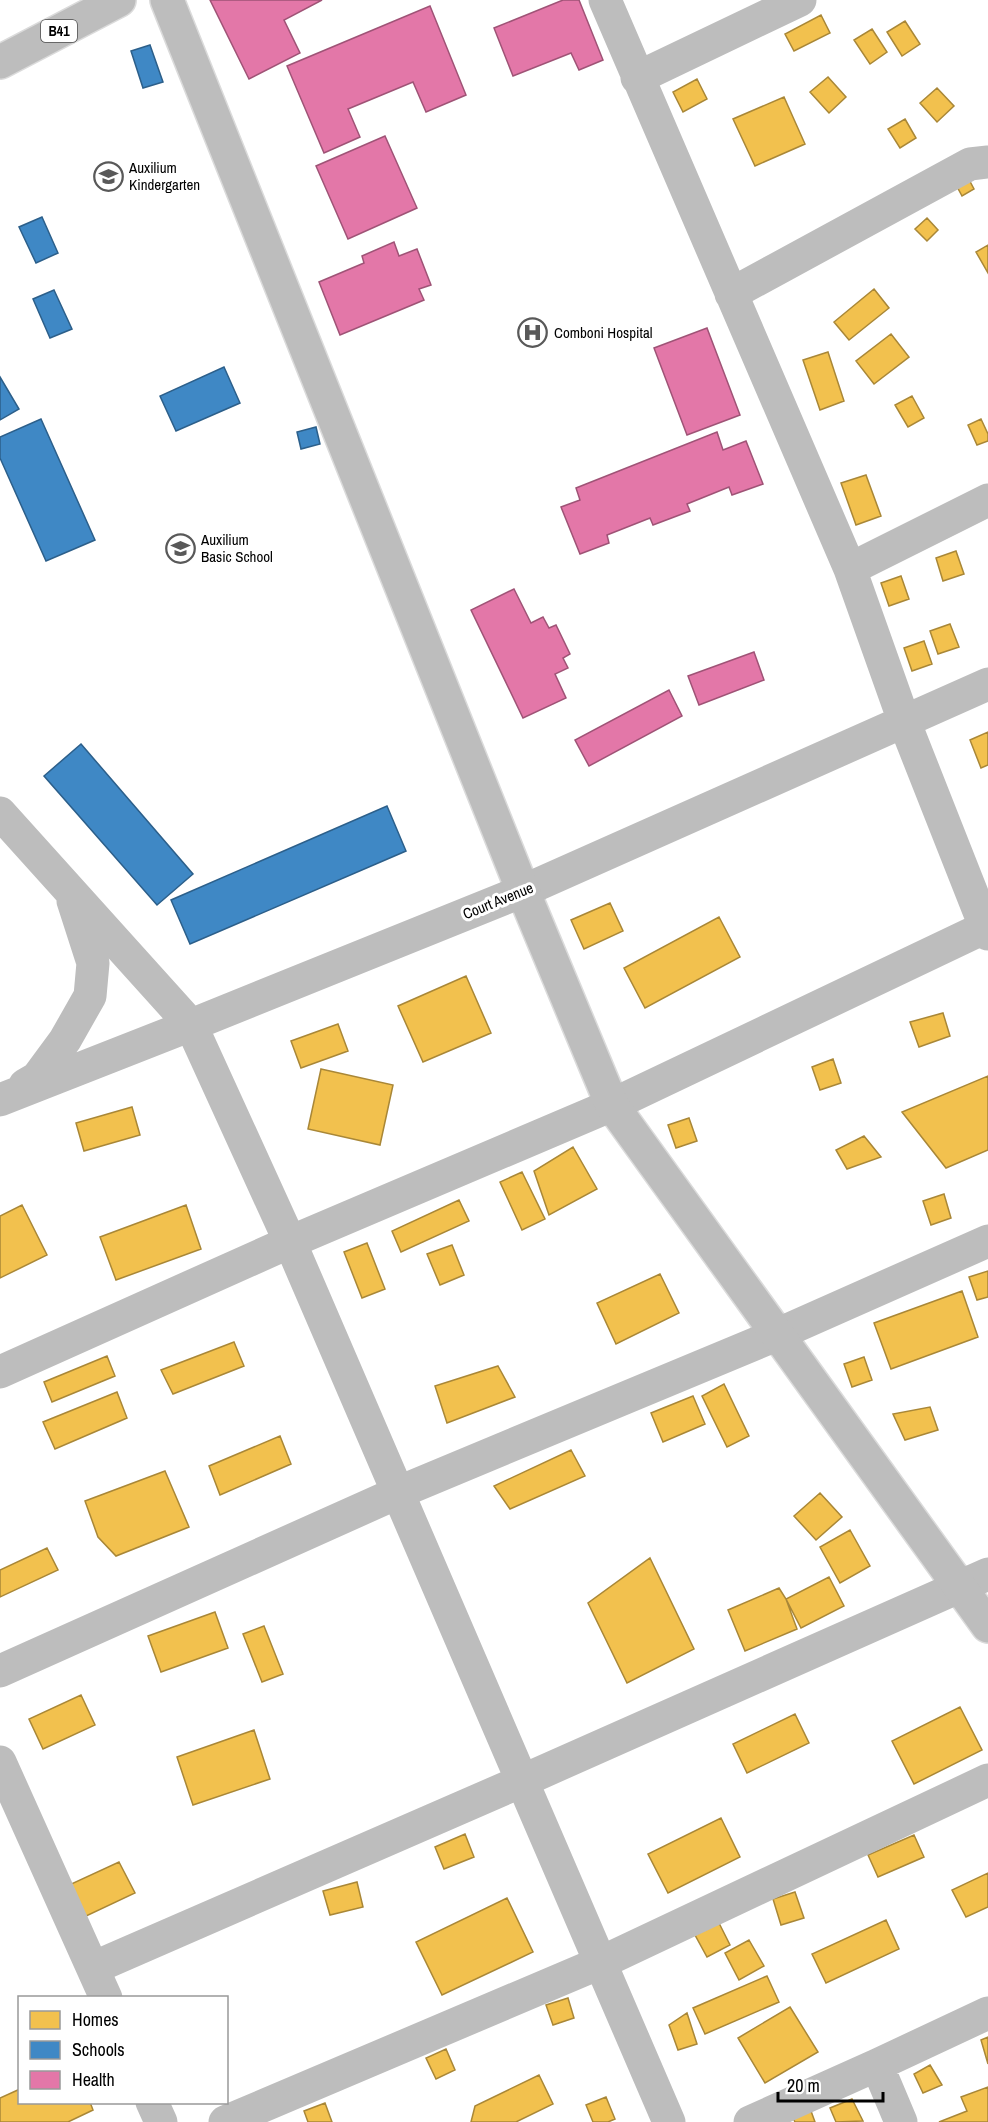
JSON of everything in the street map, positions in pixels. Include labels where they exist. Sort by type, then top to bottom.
[{"type":"street","name":"B41","points":[[0,62],[119,0]]},
{"type":"street","points":[[167,0],[523,891],[612,1105],[776,1335],[974,1581],[988,1626]]},
{"type":"street","points":[[0,1372],[290,1242],[612,1105],[987,929],[904,721],[850,569],[605,0]]},
{"type":"street","points":[[637,78],[800,0]]},
{"type":"street","points":[[730,294],[970,164],[988,162]]},
{"type":"street","points":[[850,569],[988,500]]},
{"type":"street","name":"Court Avenue","points":[[0,1098],[191,1025],[523,891],[988,684]]},
{"type":"street","points":[[0,813],[191,1025],[290,1242],[669,2122]]},
{"type":"street","points":[[0,1098],[38,1078],[65,1040],[90,996],[93,963],[70,891]]},
{"type":"street","points":[[0,1671],[397,1493],[776,1335],[988,1241]]},
{"type":"street","points":[[93,1968],[974,1581]]},
{"type":"street","points":[[0,1762],[105,1996]]},
{"type":"street","points":[[225,2122],[602,1962],[988,1780]]},
{"type":"street","points":[[750,2122],[988,2013]]},
{"type":"street","points":[[877,2065],[901,2122]]},
{"type":"street","points":[[152,2104],[161,2122]]},
{"type":"building: Homes","points":[[821,15],[830,33],[794,51],[785,34]]},
{"type":"building: Homes","points":[[905,21],[920,44],[902,56],[887,32]]},
{"type":"building: Homes","points":[[872,29],[887,52],[870,64],[854,40]]},
{"type":"building: Homes","points":[[828,77],[846,97],[829,113],[810,92]]},
{"type":"building: Homes","points":[[697,79],[707,99],[683,112],[673,92]]},
{"type":"building: Homes","points":[[937,88],[954,106],[937,122],[920,103]]},
{"type":"building: Homes","points":[[784,97],[805,144],[755,166],[733,119]]},
{"type":"building: Homes","points":[[905,119],[916,138],[900,148],[888,129]]},
{"type":"building: Homes","points":[[966,174],[974,189],[962,196],[954,181]]},
{"type":"building: Homes","points":[[927,218],[938,230],[927,241],[915,229]]},
{"type":"building: Homes","points":[[988,245],[988,273],[976,252]]},
{"type":"building: Homes","points":[[874,289],[889,308],[849,340],[834,322]]},
{"type":"building: Homes","points":[[891,334],[909,357],[874,384],[856,361]]},
{"type":"building: Homes","points":[[828,352],[844,401],[820,410],[803,360]]},
{"type":"building: Homes","points":[[912,396],[924,418],[908,427],[895,405]]},
{"type":"building: Homes","points":[[981,419],[988,434],[988,441],[977,445],[968,425]]},
{"type":"building: Homes","points":[[866,475],[881,516],[856,525],[841,483]]},
{"type":"building: Homes","points":[[956,551],[964,574],[943,581],[936,558]]},
{"type":"building: Homes","points":[[901,576],[909,599],[889,606],[881,583]]},
{"type":"building: Homes","points":[[950,624],[959,647],[938,654],[930,631]]},
{"type":"building: Homes","points":[[924,641],[932,664],[912,671],[904,648]]},
{"type":"building: Homes","points":[[988,732],[988,765],[981,768],[970,740]]},
{"type":"building: Homes","points":[[610,903],[623,931],[584,949],[571,920]]},
{"type":"building: Homes","points":[[719,917],[740,957],[645,1008],[624,968]]},
{"type":"building: Homes","points":[[466,976],[491,1033],[423,1062],[398,1006]]},
{"type":"building: Homes","points":[[943,1013],[950,1036],[919,1047],[910,1022]]},
{"type":"building: Homes","points":[[338,1024],[348,1051],[301,1068],[291,1041]]},
{"type":"building: Homes","points":[[833,1059],[841,1083],[820,1090],[812,1067]]},
{"type":"building: Homes","points":[[321,1069],[393,1085],[380,1145],[308,1129]]},
{"type":"building: Homes","points":[[988,1076],[988,1150],[946,1168],[902,1112]]},
{"type":"building: Homes","points":[[132,1107],[140,1135],[84,1151],[76,1123]]},
{"type":"building: Homes","points":[[689,1118],[697,1141],[676,1148],[668,1125]]},
{"type":"building: Homes","points":[[864,1136],[881,1157],[847,1169],[836,1150]]},
{"type":"building: Homes","points":[[573,1147],[597,1189],[549,1215],[534,1171]]},
{"type":"building: Homes","points":[[522,1172],[545,1219],[522,1230],[500,1182]]},
{"type":"building: Homes","points":[[944,1194],[951,1218],[931,1225],[923,1201]]},
{"type":"building: Homes","points":[[459,1200],[469,1221],[401,1252],[392,1231]]},
{"type":"building: Homes","points":[[22,1205],[47,1255],[0,1278],[0,1216]]},
{"type":"building: Homes","points":[[186,1205],[201,1249],[116,1280],[100,1237]]},
{"type":"building: Homes","points":[[367,1243],[385,1289],[362,1298],[344,1252]]},
{"type":"building: Homes","points":[[452,1245],[464,1275],[440,1285],[427,1254]]},
{"type":"building: Homes","points":[[988,1271],[988,1297],[977,1300],[969,1277]]},
{"type":"building: Homes","points":[[660,1274],[679,1313],[616,1344],[597,1303]]},
{"type":"building: Homes","points":[[962,1291],[978,1337],[891,1369],[874,1323]]},
{"type":"building: Homes","points":[[234,1342],[244,1366],[173,1394],[161,1370]]},
{"type":"building: Homes","points":[[107,1356],[115,1376],[52,1402],[44,1382]]},
{"type":"building: Homes","points":[[864,1357],[872,1380],[852,1387],[844,1364]]},
{"type":"building: Homes","points":[[498,1366],[515,1397],[447,1423],[435,1386]]},
{"type":"building: Homes","points":[[724,1384],[749,1436],[727,1447],[702,1396]]},
{"type":"building: Homes","points":[[117,1392],[127,1418],[55,1449],[43,1422]]},
{"type":"building: Homes","points":[[693,1396],[705,1424],[663,1442],[651,1413]]},
{"type":"building: Homes","points":[[930,1407],[938,1430],[905,1440],[893,1414]]},
{"type":"building: Homes","points":[[280,1436],[291,1464],[220,1495],[209,1466]]},
{"type":"building: Homes","points":[[571,1450],[585,1476],[510,1509],[494,1486]]},
{"type":"building: Homes","points":[[165,1471],[189,1527],[116,1556],[98,1537],[85,1501]]},
{"type":"building: Homes","points":[[820,1493],[842,1517],[816,1540],[794,1516]]},
{"type":"building: Homes","points":[[850,1530],[870,1566],[840,1583],[820,1547]]},
{"type":"building: Homes","points":[[47,1548],[58,1570],[0,1597],[0,1570]]},
{"type":"building: Homes","points":[[650,1558],[694,1649],[627,1683],[588,1603]]},
{"type":"building: Homes","points":[[829,1577],[844,1606],[801,1628],[786,1599]]},
{"type":"building: Homes","points":[[779,1588],[786,1599],[797,1629],[745,1651],[728,1610]]},
{"type":"building: Homes","points":[[215,1612],[228,1648],[161,1672],[148,1636]]},
{"type":"building: Homes","points":[[264,1626],[283,1674],[262,1682],[243,1634]]},
{"type":"building: Homes","points":[[81,1695],[95,1725],[43,1749],[29,1719]]},
{"type":"building: Homes","points":[[960,1707],[982,1750],[914,1784],[892,1741]]},
{"type":"building: Homes","points":[[795,1714],[809,1743],[747,1773],[733,1744]]},
{"type":"building: Homes","points":[[254,1730],[270,1779],[193,1805],[177,1757]]},
{"type":"building: Homes","points":[[721,1818],[740,1857],[668,1893],[648,1854]]},
{"type":"building: Homes","points":[[465,1834],[474,1857],[444,1869],[435,1847]]},
{"type":"building: Homes","points":[[914,1835],[924,1857],[878,1877],[868,1855]]},
{"type":"building: Homes","points":[[119,1862],[135,1893],[84,1917],[69,1885]]},
{"type":"building: Homes","points":[[988,1873],[988,1907],[966,1917],[952,1890]]},
{"type":"building: Homes","points":[[357,1882],[363,1907],[330,1915],[323,1891]]},
{"type":"building: Homes","points":[[795,1892],[804,1918],[781,1925],[773,1899]]},
{"type":"building: Homes","points":[[507,1898],[533,1952],[442,1995],[416,1942]]},
{"type":"building: Homes","points":[[886,1920],[899,1949],[826,1983],[812,1954]]},
{"type":"building: Homes","points":[[719,1923],[730,1945],[707,1957],[695,1935]]},
{"type":"building: Homes","points":[[749,1940],[764,1966],[739,1980],[725,1953]]},
{"type":"building: Homes","points":[[767,1976],[779,2002],[705,2034],[693,2008]]},
{"type":"building: Homes","points":[[568,1998],[574,2018],[553,2025],[546,2005]]},
{"type":"building: Homes","points":[[790,2007],[818,2052],[765,2083],[738,2038]]},
{"type":"building: Homes","points":[[687,2013],[697,2044],[678,2050],[669,2025]]},
{"type":"building: Homes","points":[[988,2037],[988,2064],[981,2040]]},
{"type":"building: Homes","points":[[446,2049],[455,2070],[436,2079],[426,2058]]},
{"type":"building: Homes","points":[[930,2065],[942,2085],[923,2093],[914,2074]]},
{"type":"building: Homes","points":[[539,2075],[553,2104],[516,2122],[471,2122],[475,2106]]},
{"type":"building: Homes","points":[[988,2087],[988,2122],[939,2122],[967,2111],[961,2097]]},
{"type":"building: Homes","points":[[18,2090],[18,2104],[91,2104],[93,2110],[68,2122],[0,2122],[0,2098]]},
{"type":"building: Homes","points":[[606,2097],[615,2119],[608,2122],[593,2122],[586,2105]]},
{"type":"building: Homes","points":[[852,2099],[863,2121],[836,2122],[830,2108]]},
{"type":"building: Homes","points":[[325,2103],[332,2122],[308,2122],[304,2111]]},
{"type":"building: Homes","points":[[811,2111],[815,2122],[795,2122],[793,2118]]},
{"type":"building: Schools","points":[[150,45],[163,82],[143,88],[131,51]]},
{"type":"building: Schools","points":[[42,217],[58,253],[36,263],[19,227]]},
{"type":"building: Schools","points":[[54,290],[72,329],[50,338],[33,299]]},
{"type":"building: Schools","points":[[224,367],[240,403],[176,431],[160,396]]},
{"type":"building: Schools","points":[[0,377],[19,409],[0,420]]},
{"type":"building: Schools","points":[[41,419],[95,540],[46,561],[0,458],[0,437]]},
{"type":"building: Schools","points":[[316,427],[320,444],[301,449],[297,432]]},
{"type":"building: Schools","points":[[81,744],[193,874],[157,905],[44,776]]},
{"type":"building: Schools","points":[[387,806],[406,851],[190,944],[171,900]]},
{"type":"building: Health","points":[[210,0],[322,0],[284,20],[300,53],[249,79]]},
{"type":"building: Health","points":[[563,0],[579,0],[603,60],[579,70],[571,53],[513,76],[494,28]]},
{"type":"building: Health","points":[[430,6],[466,95],[426,112],[413,82],[348,109],[360,137],[324,153],[287,66]]},
{"type":"building: Health","points":[[385,136],[417,208],[348,239],[316,166]]},
{"type":"building: Health","points":[[394,242],[399,256],[417,249],[431,285],[419,289],[424,300],[340,335],[319,282],[364,263],[362,256]]},
{"type":"building: Health","points":[[707,328],[740,415],[687,435],[654,348]]},
{"type":"building: Health","points":[[717,432],[723,450],[746,441],[763,484],[732,495],[729,487],[687,504],[690,511],[653,525],[650,518],[607,535],[609,543],[580,554],[561,507],[580,500],[576,488]]},
{"type":"building: Health","points":[[514,589],[531,623],[543,617],[549,628],[556,625],[570,654],[563,658],[568,668],[555,674],[566,698],[523,718],[471,610]]},
{"type":"building: Health","points":[[754,652],[764,680],[699,705],[688,676]]},
{"type":"building: Health","points":[[669,690],[682,716],[589,766],[575,740]]},
{"type":"place","name":"Auxilium Kindergarten","points":[[108,177]]},
{"type":"place","name":"Comboni Hospital","points":[[533,333]]},
{"type":"place","name":"Auxilium Basic School","points":[[180,549]]}]
